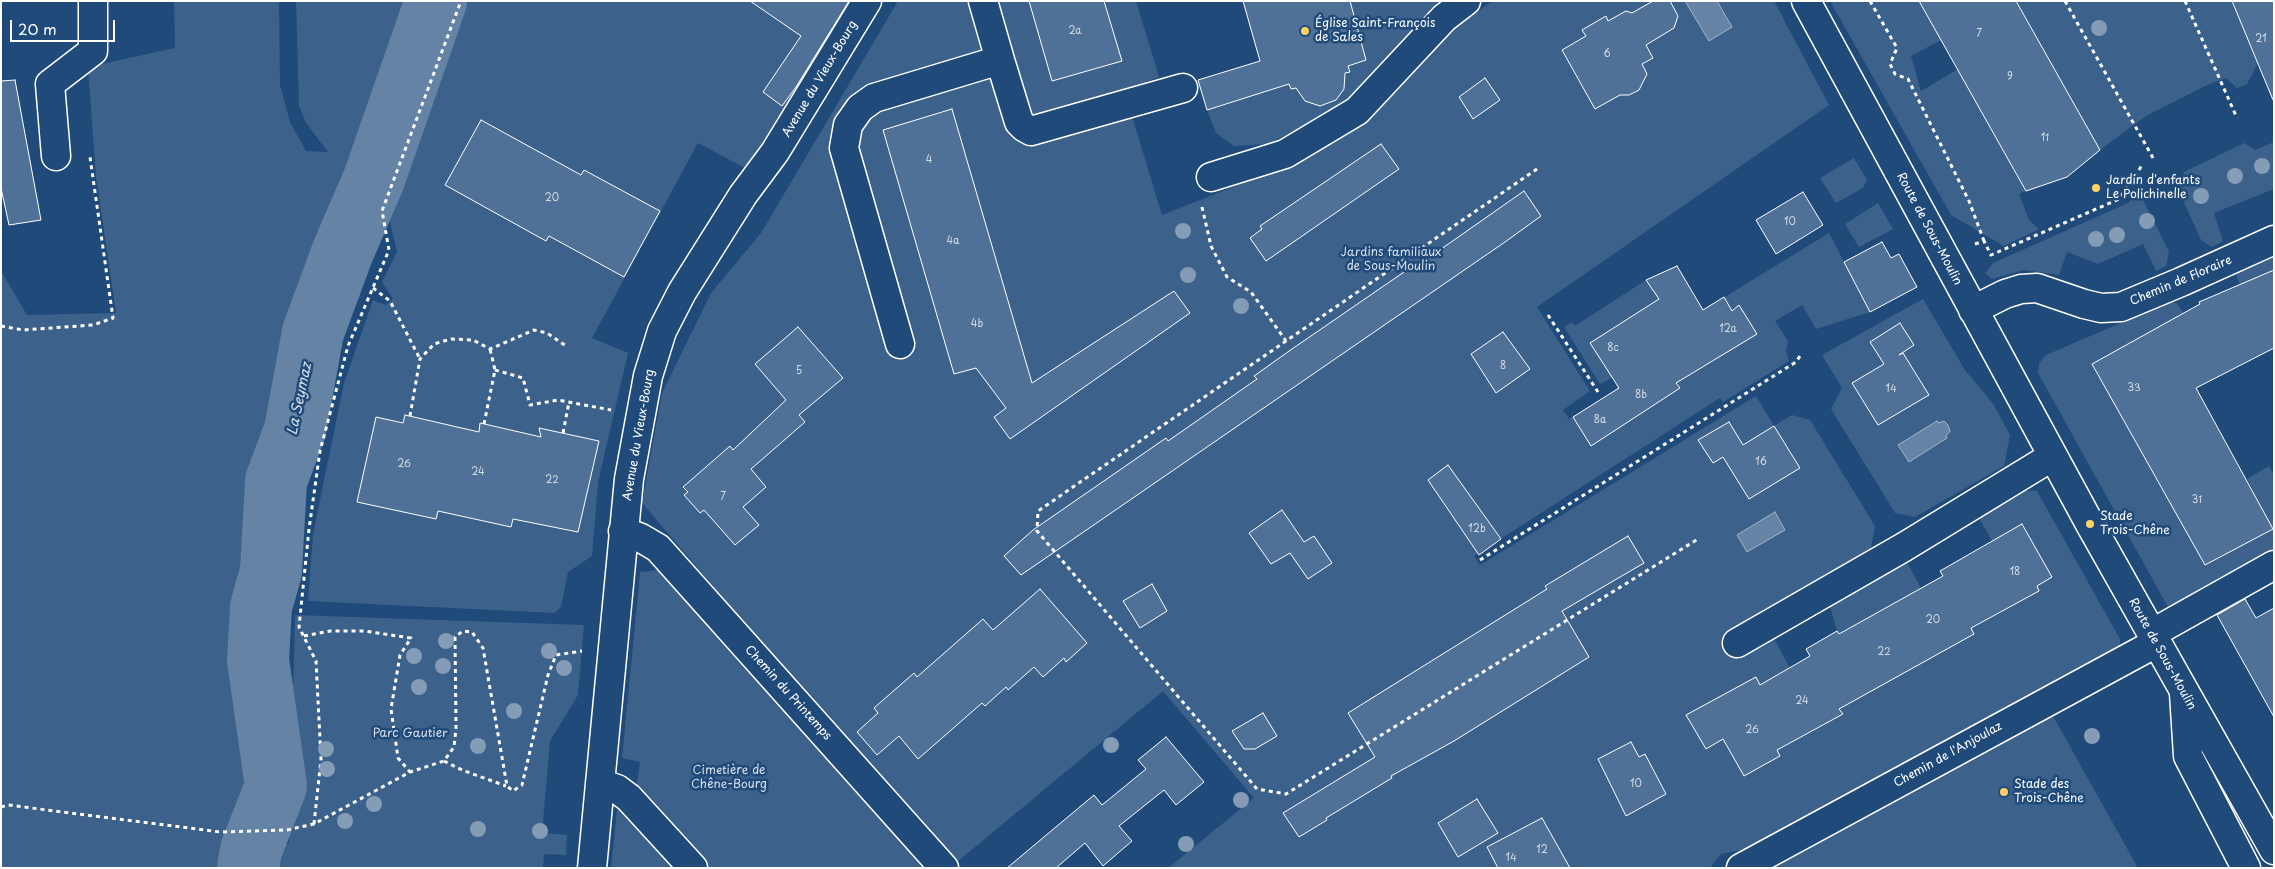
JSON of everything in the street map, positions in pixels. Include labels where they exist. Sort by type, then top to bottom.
[{"type":"street","points":[[56,156],[50,84],[92,51],[93,1]]},
{"type":"street","name":"Avenue du Vieux-Bourg","points":[[592,868],[629,479],[648,376],[662,331],[682,292],[742,195],[775,152],[868,1]]},
{"type":"street","points":[[983,1],[1020,122],[1031,131],[1182,88]]},
{"type":"street","points":[[1211,177],[1285,154],[1356,110],[1444,18],[1466,1]]},
{"type":"street","name":"Route de Sous-Moulin","points":[[1806,1],[2053,456],[2184,693],[2274,850]]},
{"type":"street","points":[[900,344],[846,157],[844,141],[848,125],[860,108],[874,98],[1000,60]]},
{"type":"street","name":"Chemin de Floraire","points":[[1973,310],[2005,294],[2021,289],[2037,288],[2101,308],[2121,307],[2274,240]]},
{"type":"street","points":[[1737,643],[1904,547],[2053,456]]},
{"type":"street","name":"Chemin du Printemps","points":[[623,531],[641,538],[658,548],[944,868]]},
{"type":"street","name":"Chemin de l'Anjoulaz","points":[[1741,868],[2154,638],[2274,565]]},
{"type":"street","points":[[2184,693],[2188,756],[2246,868]]},
{"type":"street","points":[[600,782],[617,789],[629,798],[693,868]]},
{"type":"path","points":[[314,824],[321,759],[316,661],[299,627],[309,529],[320,451],[348,346],[389,250],[382,211],[461,1]]},
{"type":"path","points":[[1870,1],[1897,48],[1890,64],[1895,74],[1908,79],[1969,201],[1991,255],[2119,199],[2144,164]]},
{"type":"path","points":[[2065,1],[2152,158]]},
{"type":"path","points":[[2185,1],[2237,118]]},
{"type":"path","points":[[1,326],[23,330],[93,325],[112,318],[90,156]]},
{"type":"path","points":[[1537,169],[1038,511],[1038,531],[1257,788],[1286,794],[1698,539]]},
{"type":"path","points":[[1201,202],[1210,246],[1227,277],[1252,292],[1286,341]]},
{"type":"path","points":[[1974,244],[1984,241]]},
{"type":"path","points":[[373,288],[390,301],[420,359]]},
{"type":"path","points":[[1548,315],[1598,392]]},
{"type":"path","points":[[490,349],[534,330],[547,333],[566,346]]},
{"type":"path","points":[[410,416],[420,359],[434,344],[451,339],[473,340],[490,349],[495,370],[484,424]]},
{"type":"path","points":[[1480,560],[1796,362],[1800,356]]},
{"type":"path","points":[[495,370],[523,378],[530,405],[558,400],[614,410]]},
{"type":"path","points":[[563,433],[569,402]]},
{"type":"path","points":[[304,636],[330,631],[364,631],[411,638],[400,655],[391,709],[398,758],[410,772]]},
{"type":"path","points":[[1,807],[8,804],[220,832],[287,830],[314,824],[410,772],[444,761],[454,747],[456,728],[455,637],[462,631],[472,632],[483,648],[507,786]]},
{"type":"path","points":[[444,761],[462,770],[507,786],[513,791],[522,785],[548,675],[556,655],[590,651]]},
{"type":"green space","name":"Parc Gautier","points":[[174,1],[279,1],[280,85],[290,122],[306,151],[328,152],[306,123],[299,106],[296,1],[416,1],[301,299],[285,410],[264,494],[249,612],[249,679],[254,762],[223,843],[289,844],[295,615],[584,625],[578,695],[550,741],[542,833],[567,835],[566,855],[544,854],[543,868],[1,868],[1,271],[27,315],[116,313],[96,177],[88,67],[175,48]]},
{"type":"green space","points":[[466,1],[771,1],[765,11],[824,52],[804,77],[747,169],[698,143],[592,338],[628,353],[598,482],[592,556],[568,572],[561,607],[554,613],[308,601],[313,534],[344,383],[373,300],[386,305],[393,299],[382,282],[397,252],[387,209]],"holes":[[[406,415],[479,432],[481,423],[556,440],[557,432],[599,441],[578,532],[513,519],[511,527],[438,511],[436,519],[357,502],[376,417],[403,423]]]},
{"type":"green space","name":"Jardins familiaux de Sous-Moulin","points":[[898,1],[1136,1],[1159,77],[1124,90],[1162,215],[1294,163],[1358,127],[1410,71],[1459,25],[1492,1],[1774,1],[1829,105],[1537,307],[1590,391],[1563,410],[1569,419],[1616,391],[1617,384],[1612,378],[1600,384],[1564,327],[1572,322],[1575,326],[1646,280],[1679,325],[1829,233],[1870,312],[1816,329],[1802,305],[1775,321],[1788,341],[1786,351],[1789,361],[1723,402],[1720,398],[1474,556],[1480,565],[1756,396],[1774,426],[1792,415],[1810,420],[1875,526],[1871,548],[1766,612],[1773,637],[1790,668],[1848,647],[1837,631],[1829,603],[1904,557],[1921,588],[2000,555],[1979,518],[1982,510],[2015,490],[2037,491],[2120,639],[2120,647],[1748,849],[1721,854],[1710,868],[1168,868],[1254,798],[1163,691],[956,863],[823,714],[642,503],[662,393],[711,293],[761,233]]},
{"type":"green space","points":[[1350,1],[1447,1],[1408,35],[1339,108],[1268,144],[1234,146],[1216,133],[1207,110],[1289,84],[1296,88],[1305,101],[1320,106],[1336,100],[1344,89],[1345,73],[1350,71],[1348,66],[1366,60]]},
{"type":"green space","points":[[1830,1],[1919,1],[1941,40],[1911,56],[1921,91],[1958,69],[2026,191],[2019,194],[2029,220],[2039,229],[2004,246],[1951,215]]},
{"type":"green space","points":[[2016,1],[2232,1],[2258,63],[2247,84],[2237,88],[2226,78],[2207,85],[2146,116],[2100,150]]},
{"type":"green space","points":[[2274,142],[2274,189],[2214,213],[2223,241],[2212,247],[2201,240],[2177,187],[2184,172],[2244,143],[2255,150]]},
{"type":"green space","points":[[1854,158],[1867,180],[1863,188],[1836,203],[1820,178]]},
{"type":"green space","points":[[2139,191],[2169,252],[2166,266],[2156,271],[2143,244],[2098,264],[2067,252],[2059,275],[2024,270],[1992,279],[1985,273],[1993,263],[2128,203]]},
{"type":"green space","points":[[1878,203],[1893,229],[1859,247],[1845,224]]},
{"type":"green space","points":[[2274,255],[2274,270],[2265,274],[2261,336],[2236,275],[2240,269]]},
{"type":"green space","points":[[1923,299],[1965,370],[1994,405],[2010,435],[2004,466],[1915,517],[1895,513],[1831,409],[1842,388],[1822,355]]},
{"type":"green space","points":[[2172,301],[2178,304],[2211,360],[2176,356],[2159,327],[2092,364],[2205,565],[2272,529],[2247,479],[2269,466],[2274,476],[2274,551],[2169,609],[2038,373],[2039,363],[2046,355]]},
{"type":"green space","name":"Cimetière de Chêne-Bourg","points":[[661,570],[931,868],[611,868],[617,809],[636,790],[640,762],[622,758],[640,572]]},
{"type":"green space","name":"Stade des Trois-Chêne","points":[[2053,716],[2138,868],[1773,868]]},
{"type":"shaded area","points":[[1685,1],[1717,1],[1732,27],[1709,41]]},
{"type":"shaded area","points":[[1937,421],[1938,423],[1944,421],[1948,425],[1950,431],[1946,436],[1947,438],[1909,462],[1898,445]]},
{"type":"shaded area","points":[[1775,512],[1785,530],[1747,552],[1737,535]]},
{"type":"building","points":[[750,1],[849,1],[796,87],[782,106],[763,92],[801,36]]},
{"type":"building","points":[[1029,1],[1104,1],[1122,61],[1052,81]]},
{"type":"building","name":"Église Saint-François de Sales","points":[[1243,1],[1350,1],[1366,60],[1348,66],[1350,72],[1345,73],[1344,89],[1336,100],[1320,106],[1305,101],[1296,88],[1291,89],[1289,84],[1207,110],[1198,80],[1260,61]]},
{"type":"building","points":[[1653,1],[1670,1],[1678,16],[1674,28],[1646,45],[1653,58],[1642,64],[1647,74],[1639,90],[1629,95],[1620,95],[1595,109],[1562,50],[1586,36],[1582,30],[1606,16],[1608,21],[1626,11],[1632,13]]},
{"type":"building","points":[[1919,1],[2016,1],[2100,150],[2067,177],[2026,191]]},
{"type":"building","points":[[2232,1],[2274,1],[2274,100],[2273,100]]},
{"type":"building","points":[[1485,78],[1500,100],[1473,119],[1459,97]]},
{"type":"building","points":[[15,80],[41,220],[9,225],[1,188],[1,81]]},
{"type":"building","points":[[952,109],[1032,383],[1174,291],[1190,313],[1010,439],[994,417],[1006,408],[976,368],[954,374],[883,130]]},
{"type":"building","points":[[481,120],[581,175],[584,170],[660,211],[624,277],[549,236],[546,241],[445,185]]},
{"type":"building","points":[[1381,144],[1399,169],[1266,261],[1250,238],[1262,229],[1260,226]]},
{"type":"building","points":[[1524,191],[1541,216],[1505,242],[1021,575],[1004,556],[1033,530],[1166,438],[1168,441],[1257,379],[1254,376],[1292,349],[1423,259],[1424,261]]},
{"type":"building","points":[[1803,192],[1823,225],[1776,254],[1756,220]]},
{"type":"building","points":[[1882,242],[1891,258],[1899,254],[1917,287],[1870,312],[1844,262]]},
{"type":"building","points":[[1677,266],[1703,310],[1724,297],[1732,311],[1739,305],[1757,334],[1676,383],[1680,388],[1591,446],[1573,417],[1619,388],[1590,343],[1659,299],[1646,280]]},
{"type":"building","points":[[2274,270],[2274,348],[2196,388],[2273,529],[2205,565],[2092,364],[2200,304],[2199,302]]},
{"type":"building","points":[[1900,323],[1914,345],[1899,355],[1903,353],[1929,395],[1878,425],[1852,383],[1884,364],[1870,342]]},
{"type":"building","points":[[798,327],[843,378],[799,415],[805,422],[751,469],[766,487],[743,507],[759,525],[735,545],[704,510],[700,513],[684,495],[688,492],[683,487],[730,446],[733,450],[786,400],[755,364]]},
{"type":"building","points":[[1503,332],[1530,369],[1496,393],[1471,354]]},
{"type":"building","points":[[405,415],[479,432],[480,423],[541,437],[539,428],[599,441],[578,532],[513,519],[511,527],[438,511],[436,519],[357,502],[376,417],[403,423]]},
{"type":"building","points":[[1729,422],[1743,445],[1774,426],[1800,468],[1749,499],[1723,457],[1713,463],[1698,440]]},
{"type":"building","points":[[1448,465],[1501,539],[1479,555],[1428,480]]},
{"type":"building","points":[[1282,510],[1304,542],[1314,536],[1332,563],[1308,579],[1290,553],[1271,564],[1249,533]]},
{"type":"building","points":[[2022,524],[2052,577],[2037,586],[2039,591],[1971,628],[1974,634],[1839,709],[1843,714],[1777,750],[1780,756],[1744,776],[1723,739],[1706,749],[1686,715],[1756,677],[1760,685],[1810,656],[1806,649],[1837,631],[1839,634],[1943,576],[1940,571]]},
{"type":"building","points":[[1628,536],[1644,563],[1562,611],[1589,657],[1454,741],[1391,776],[1392,778],[1326,818],[1327,820],[1299,837],[1283,813],[1375,757],[1348,713],[1547,589],[1545,586]]},
{"type":"building","points":[[1152,584],[1167,611],[1140,628],[1123,601]]},
{"type":"building","points":[[1040,589],[1087,643],[1066,662],[1064,658],[1043,677],[1034,667],[1008,690],[1006,687],[985,706],[982,703],[918,759],[899,736],[877,755],[857,732],[878,713],[874,708],[914,673],[917,677],[983,619],[993,630]]},
{"type":"building","points":[[2245,599],[2256,618],[2274,608],[2274,717],[2217,615]]},
{"type":"building","points":[[1263,713],[1277,736],[1255,749],[1244,749],[1232,731]]},
{"type":"building","points":[[1166,737],[1204,782],[1176,805],[1164,790],[1119,826],[1132,841],[1103,866],[1085,843],[1056,868],[1007,868],[1094,795],[1102,805],[1146,769],[1138,760]]},
{"type":"building","points":[[1631,742],[1639,757],[1645,754],[1666,794],[1626,816],[1598,759]]},
{"type":"building","points":[[1477,799],[1498,833],[1458,857],[1438,823]]},
{"type":"building","points":[[1542,818],[1570,868],[1498,868],[1487,847]]},
{"type":"waterway","name":"La Seymaz","points":[[248,868],[251,850],[276,786],[258,660],[261,607],[271,571],[276,481],[295,430],[313,332],[343,251],[374,179],[436,1]]},
{"type":"place","name":"Église Saint-François de Sales","points":[[1305,31]]},
{"type":"place","name":"Jardin d'enfants Le Polichinelle","points":[[2096,188]]},
{"type":"place","name":"Stade Trois-Chêne","points":[[2090,524]]},
{"type":"place","name":"Stade des Trois-Chêne","points":[[2004,792]]}]
